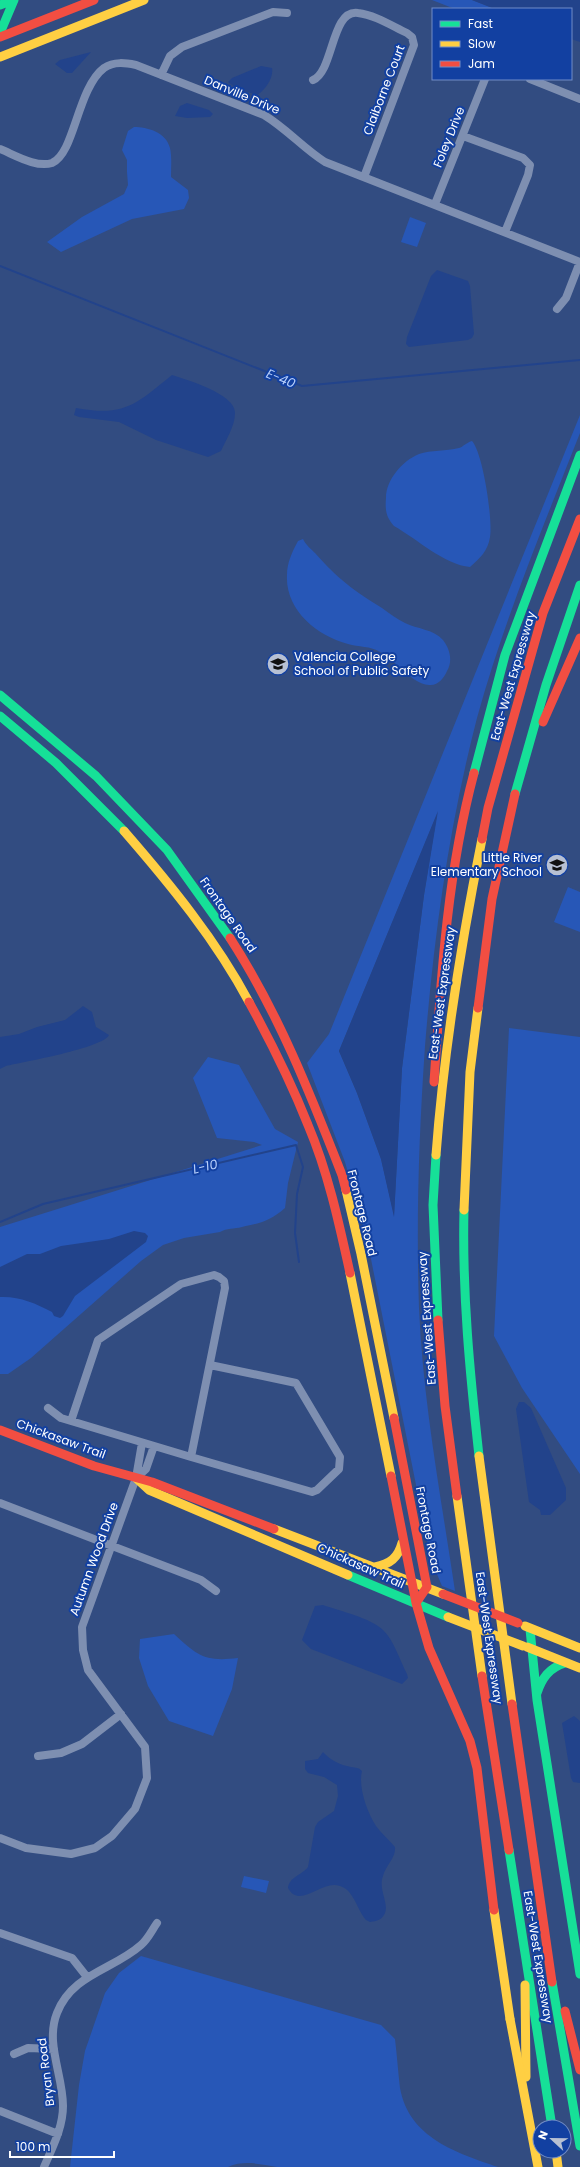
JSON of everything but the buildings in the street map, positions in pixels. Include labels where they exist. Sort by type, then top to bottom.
[{"type":"main road","points":[[0,5],[13,0]]},
{"type":"main road","points":[[0,33],[13,0]]},
{"type":"main road","points":[[0,37],[94,0]]},
{"type":"main road","points":[[1,56],[144,0]]},
{"type":"main road","points":[[433,1205],[434,1062],[444,940],[465,806],[486,721],[505,655],[580,455]]},
{"type":"main road","name":"East-West Expressway","points":[[551,2119],[486,1700],[445,1406],[436,1290],[433,1205],[441,1087],[460,948],[488,808],[543,613],[580,519]]},
{"type":"main road","name":"East-West Expressway","points":[[580,585],[546,685],[519,777],[492,899],[470,1072],[465,1170],[464,1267],[470,1377],[483,1496],[552,1985],[580,2146]]},
{"type":"main road","points":[[519,777],[580,638]]},
{"type":"main road","name":"Frontage Road","points":[[0,695],[96,776],[167,850],[212,911],[248,966],[279,1024],[304,1077],[342,1175],[362,1262],[427,1587],[416,1604]]},
{"type":"main road","points":[[0,716],[66,770],[126,832],[207,935],[250,1000],[281,1062],[312,1137],[331,1195],[349,1268],[402,1540],[416,1604],[430,1648],[468,1736],[477,1768],[496,1924],[510,2019],[538,2167]]},
{"type":"main road","name":"Chickasaw Trail","points":[[0,1430],[136,1478],[159,1484],[427,1587],[580,1648]]},
{"type":"main road","name":"Chickasaw Trail","points":[[136,1478],[149,1490],[416,1604],[580,1668]]},
{"type":"main road","points":[[375,1567],[393,1562],[401,1551],[402,1540]]},
{"type":"main road","points":[[530,1628],[527,1647],[558,1825],[580,1974]]},
{"type":"main road","points":[[536,1696],[539,1685],[549,1669],[565,1662]]},
{"type":"main road","points":[[527,1958],[524,2007],[531,2167]]},
{"type":"main road","points":[[552,1985],[567,2015],[580,2070]]},
{"type":"street","points":[[161,75],[170,56],[182,47],[273,12],[287,13]]},
{"type":"street","name":"Claiborne Court","points":[[313,80],[321,74],[342,21],[351,14],[365,15],[407,32],[412,37],[414,45],[364,177]]},
{"type":"street","name":"Danville Drive","points":[[0,149],[41,164],[53,163],[61,157],[95,77],[105,68],[120,63],[136,65],[264,115],[284,127],[310,152],[325,162],[580,262]]},
{"type":"street","name":"Foley Drive","points":[[435,204],[485,80]]},
{"type":"street","points":[[532,80],[580,99]]},
{"type":"street","points":[[463,136],[523,158],[530,165],[528,175],[505,232]]},
{"type":"street","points":[[557,309],[566,298],[580,262]]},
{"type":"street","points":[[71,1421],[98,1340],[181,1284],[214,1275],[222,1279],[225,1288],[191,1457]]},
{"type":"street","points":[[48,1408],[56,1416],[191,1457],[312,1492],[321,1487],[340,1466],[338,1453],[296,1383],[210,1365]]},
{"type":"street","points":[[136,1478],[142,1442]]},
{"type":"street","points":[[136,1478],[146,1469],[154,1446]]},
{"type":"street","name":"Autumn Wood Drive","points":[[0,1838],[26,1848],[71,1854],[95,1848],[112,1836],[135,1809],[147,1778],[145,1747],[88,1670],[83,1650],[82,1627],[136,1478]]},
{"type":"street","points":[[0,1504],[201,1580],[216,1591]]},
{"type":"street","points":[[38,1756],[61,1753],[82,1744],[121,1714]]},
{"type":"street","name":"Bryan Road","points":[[44,2167],[58,2134],[63,2105],[54,2049],[53,2031],[57,2013],[71,1991],[87,1977],[135,1950],[146,1940],[157,1923]]},
{"type":"street","points":[[0,1933],[72,1958],[87,1977]]},
{"type":"street","points":[[14,2054],[28,2048],[54,2049]]},
{"type":"street","points":[[0,2111],[58,2134]]},
{"type":"shaded area","points":[[432,0],[472,0],[492,8],[452,8]]},
{"type":"shaded area","points":[[472,0],[580,0],[580,42],[572,39],[572,8],[492,8]]},
{"type":"shaded area","points":[[91,52],[72,73],[67,73],[55,64],[60,60]]},
{"type":"shaded area","points":[[261,66],[272,68],[272,76],[263,90],[257,95],[236,88],[228,82],[232,78]]},
{"type":"shaded area","points":[[187,103],[209,110],[213,114],[210,117],[187,118],[175,116],[180,106]]},
{"type":"shaded area","points":[[134,127],[150,129],[165,138],[170,148],[171,177],[188,190],[189,198],[184,209],[132,219],[61,252],[47,242],[82,217],[124,194],[128,185],[127,160],[122,150],[128,131]]},
{"type":"shaded area","points":[[410,217],[426,223],[417,247],[401,242]]},
{"type":"shaded area","points":[[437,270],[468,281],[470,286],[474,334],[472,338],[468,340],[409,347],[406,344],[407,337],[431,276]]},
{"type":"shaded area","points":[[172,375],[210,389],[228,400],[233,406],[235,413],[234,423],[221,451],[208,457],[156,440],[119,422],[79,417],[74,415],[76,408],[107,411],[129,406],[149,394]]},
{"type":"shaded area","points":[[580,415],[580,433],[538,539],[499,645],[477,718],[458,799],[444,881],[433,963],[425,1046],[421,1111],[418,1209],[419,1308],[428,1414],[455,1591],[442,1586],[431,1560],[368,1244],[345,1162],[307,1063],[329,1034]],"holes":[[[437,814],[424,895],[402,1068],[394,1215],[381,1159],[357,1093],[339,1051]]]},
{"type":"shaded area","points":[[472,441],[480,459],[483,472],[489,502],[491,528],[489,542],[485,550],[470,567],[451,562],[441,557],[394,526],[391,523],[386,510],[386,502],[387,491],[392,478],[407,461],[419,454],[459,448]]},
{"type":"shaded area","points":[[303,539],[305,543],[338,577],[354,590],[402,621],[430,631],[443,640],[449,651],[450,663],[440,681],[432,685],[422,683],[410,676],[386,656],[376,650],[336,640],[325,635],[305,620],[291,599],[287,575],[292,553],[298,541]]},
{"type":"shaded area","points":[[438,811],[424,895],[402,1068],[394,1217],[381,1159],[357,1093],[339,1051]]},
{"type":"shaded area","points":[[568,887],[580,892],[580,932],[554,922]]},
{"type":"shaded area","points":[[83,1006],[92,1012],[96,1027],[109,1035],[104,1040],[93,1045],[6,1066],[0,1069],[0,1037],[19,1034],[37,1027],[65,1020]]},
{"type":"shaded area","points":[[509,1028],[580,1037],[580,1474],[522,1388],[494,1336]]},
{"type":"shaded area","points":[[208,1057],[239,1065],[275,1129],[298,1142],[288,1183],[285,1208],[270,1219],[260,1223],[184,1238],[163,1245],[141,1261],[31,1358],[8,1374],[0,1374],[0,1227],[262,1145],[254,1142],[217,1138],[193,1078]]},
{"type":"shaded area","points":[[134,1231],[145,1233],[148,1236],[146,1242],[75,1296],[63,1316],[60,1318],[54,1316],[52,1312],[27,1301],[0,1297],[0,1267],[27,1254],[40,1254],[61,1246],[109,1239]]},
{"type":"shaded area","points":[[519,1402],[524,1402],[531,1408],[566,1488],[566,1500],[550,1515],[541,1515],[540,1510],[529,1502],[516,1409]]},
{"type":"shaded area","points":[[323,1605],[363,1618],[383,1630],[394,1645],[408,1678],[402,1684],[311,1649],[302,1640],[315,1606]]},
{"type":"shaded area","points":[[174,1634],[189,1648],[203,1656],[217,1659],[238,1658],[232,1689],[213,1736],[169,1721],[148,1686],[139,1658],[140,1639]]},
{"type":"shaded area","points":[[574,1716],[580,1721],[580,1783],[573,1782],[571,1778],[562,1723]]},
{"type":"shaded area","points":[[323,1752],[336,1762],[358,1768],[362,1771],[362,1792],[369,1814],[378,1829],[395,1847],[394,1855],[384,1872],[382,1881],[382,1891],[386,1909],[381,1919],[377,1921],[370,1922],[366,1920],[349,1892],[340,1886],[326,1886],[299,1896],[293,1894],[288,1888],[291,1881],[308,1867],[315,1827],[318,1822],[334,1811],[338,1796],[337,1785],[324,1777],[308,1773],[305,1769],[305,1761],[318,1759]]},
{"type":"shaded area","points":[[244,1876],[269,1881],[266,1893],[241,1887]]},
{"type":"shaded area","points":[[141,1956],[381,2025],[395,2039],[400,2088],[405,2105],[413,2119],[424,2131],[451,2149],[498,2167],[277,2167],[246,2163],[228,2167],[70,2167],[79,2085],[85,2051],[105,1993],[119,1973]]},
{"type":"waterway","name":"E-40","points":[[0,266],[302,386],[580,360]]},
{"type":"waterway","name":"L-10","points":[[0,1222],[43,1204],[296,1145],[303,1167],[297,1194],[295,1233],[299,1262]]},
{"type":"traffic: fast","points":[[0,5],[13,0]]},
{"type":"traffic: fast","points":[[0,33],[14,0]]},
{"type":"traffic: fast","points":[[474,773],[505,655],[580,455]]},
{"type":"traffic: fast","points":[[515,794],[546,685],[580,585]]},
{"type":"traffic: fast","points":[[0,695],[96,776],[167,850],[230,938]]},
{"type":"traffic: fast","points":[[0,716],[56,763],[124,831]]},
{"type":"traffic: fast","points":[[436,1155],[433,1205],[438,1320]]},
{"type":"traffic: fast","points":[[464,1210],[465,1303],[479,1456]]},
{"type":"traffic: fast","points":[[348,1575],[448,1617]]},
{"type":"traffic: fast","points":[[530,1629],[537,1700],[580,1974]]},
{"type":"traffic: fast","points":[[537,1693],[547,1674],[559,1665],[565,1663]]},
{"type":"traffic: fast","points":[[509,1850],[551,2119]]},
{"type":"traffic: fast","points":[[552,1982],[580,2146]]},
{"type":"traffic: slow","points":[[0,57],[144,0]]},
{"type":"traffic: slow","points":[[124,831],[191,913],[222,957],[249,1002]]},
{"type":"traffic: slow","points":[[436,1155],[439,1115],[454,996],[482,839]]},
{"type":"traffic: slow","points":[[464,1210],[470,1072],[478,1008]]},
{"type":"traffic: slow","points":[[346,1190],[361,1254],[394,1418]]},
{"type":"traffic: slow","points":[[350,1273],[391,1476]]},
{"type":"traffic: slow","points":[[479,1456],[512,1704]]},
{"type":"traffic: slow","points":[[137,1479],[149,1490],[348,1575]]},
{"type":"traffic: slow","points":[[457,1496],[482,1676]]},
{"type":"traffic: slow","points":[[274,1529],[443,1594]]},
{"type":"traffic: slow","points":[[375,1567],[393,1560],[402,1543]]},
{"type":"traffic: slow","points":[[448,1617],[523,1646]]},
{"type":"traffic: slow","points":[[525,1626],[580,1648]]},
{"type":"traffic: slow","points":[[527,1647],[580,1668]]},
{"type":"traffic: slow","points":[[494,1910],[510,2019]]},
{"type":"traffic: slow","points":[[525,1985],[526,2077]]},
{"type":"traffic: slow","points":[[510,2019],[538,2167]]},
{"type":"traffic: slow","points":[[557,2159],[558,2167]]},
{"type":"traffic: jam","points":[[0,37],[94,0]]},
{"type":"traffic: jam","points":[[482,839],[488,808],[543,613],[580,519]]},
{"type":"traffic: jam","points":[[543,722],[580,638]]},
{"type":"traffic: jam","points":[[434,1082],[446,926],[457,849],[474,773]]},
{"type":"traffic: jam","points":[[478,1008],[492,899],[515,794]]},
{"type":"traffic: jam","points":[[230,938],[263,995],[292,1054],[330,1144],[346,1190]]},
{"type":"traffic: jam","points":[[249,1002],[288,1078],[315,1143],[342,1235],[350,1273]]},
{"type":"traffic: jam","points":[[438,1320],[445,1406],[457,1496]]},
{"type":"traffic: jam","points":[[394,1418],[427,1587],[416,1603]]},
{"type":"traffic: jam","points":[[0,1430],[94,1466],[152,1482],[274,1529]]},
{"type":"traffic: jam","points":[[391,1476],[416,1603]]},
{"type":"traffic: jam","points":[[443,1594],[518,1623]]},
{"type":"traffic: jam","points":[[416,1603],[429,1648],[470,1741],[477,1768],[494,1910]]},
{"type":"traffic: jam","points":[[482,1676],[509,1850]]},
{"type":"traffic: jam","points":[[512,1704],[552,1982]]},
{"type":"traffic: jam","points":[[565,2011],[580,2070]]},
{"type":"place","name":"Valencia College School of Public Safety","points":[[278,664]]},
{"type":"place","name":"Little River Elementary School","points":[[557,865]]}]
